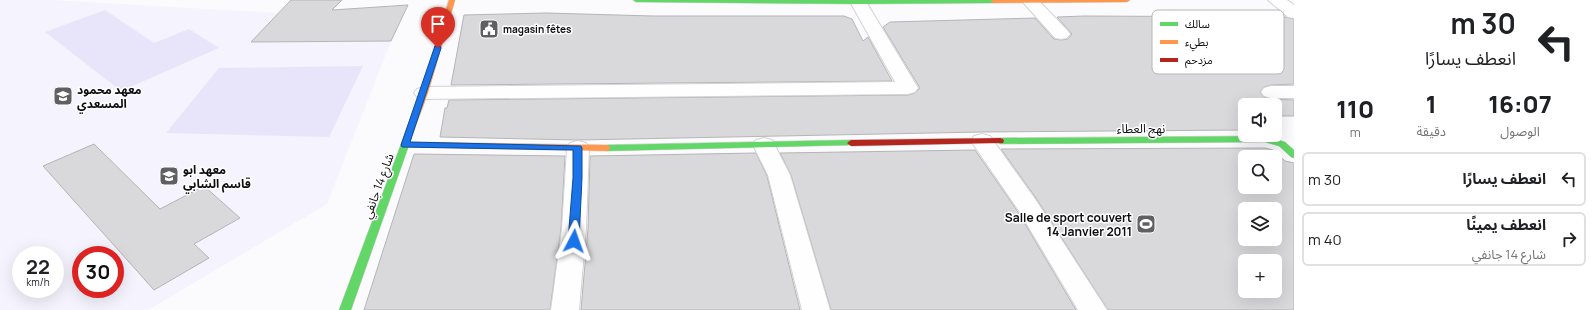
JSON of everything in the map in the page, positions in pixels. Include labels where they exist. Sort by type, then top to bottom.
[{"type":"street","name":"شارع 14 جانفي","points":[[345,310],[424,93],[452,0]]},
{"type":"street","points":[[636,0],[1127,0]]},
{"type":"street","points":[[1029,0],[1062,34]]},
{"type":"street","points":[[1276,0],[1294,13]]},
{"type":"street","points":[[424,93],[908,88],[858,1]]},
{"type":"street","points":[[1271,92],[1294,92]]},
{"type":"street","name":"نهج العطاء","points":[[405,145],[578,148],[982,141],[1266,139],[1282,144],[1294,155]]},
{"type":"street","points":[[982,141],[1027,205],[1093,310]]},
{"type":"street","points":[[764,145],[779,175],[816,310]]},
{"type":"street","points":[[565,310],[574,241],[578,178],[578,148]]},
{"type":"shaded area","name":"معهد ابو قاسم الشابي","points":[[0,0],[50,0],[279,13],[252,42],[391,41],[327,204],[148,310],[0,310]]},
{"type":"shaded area","points":[[105,10],[154,43],[189,29],[219,48],[121,91],[45,32]]},
{"type":"shaded area","points":[[363,66],[329,137],[166,133],[219,68]]},
{"type":"building","points":[[291,0],[342,0],[332,10],[408,5],[391,41],[251,42]]},
{"type":"building","points":[[546,13],[653,16],[844,16],[852,19],[863,41],[868,37],[892,81],[451,85],[464,15]]},
{"type":"building","points":[[1152,16],[1152,74],[1284,74],[1284,17],[1294,19],[1294,84],[1271,85],[1264,87],[1260,92],[1264,97],[1268,98],[1238,98],[1238,130],[982,132],[578,140],[440,137],[445,108],[447,108],[449,100],[908,95],[915,93],[920,88],[883,27],[890,22],[1035,18],[1054,39],[1068,39],[1072,34],[1057,17]]},
{"type":"building","points":[[1282,99],[1294,100],[1294,116],[1282,116]]},
{"type":"building","points":[[94,144],[160,209],[204,186],[240,218],[194,244],[209,258],[154,290],[124,256],[124,246],[115,246],[43,166]]},
{"type":"building","name":"Salle de sport couvert 14 Janvier 2011","points":[[1265,148],[1273,150],[1238,150],[1238,194],[1282,194],[1282,158],[1285,161],[1294,163],[1294,310],[1108,310],[1036,198],[1001,149]]},
{"type":"building","points":[[975,150],[1018,212],[1076,310],[831,310],[791,175],[780,153]]},
{"type":"building","points":[[756,153],[767,176],[800,310],[581,310],[588,229],[590,156]]},
{"type":"building","points":[[414,154],[565,156],[561,229],[550,310],[364,310]]},
{"type":"traffic: fast","points":[[636,0],[859,2],[994,1]]},
{"type":"traffic: fast","points":[[345,310],[411,128]]},
{"type":"traffic: fast","points":[[1000,141],[1266,139],[1282,144],[1294,155]]},
{"type":"traffic: fast","points":[[607,148],[851,143]]},
{"type":"traffic: slow","points":[[411,128],[424,93],[452,0]]},
{"type":"traffic: slow","points":[[994,1],[1127,0]]},
{"type":"traffic: slow","points":[[405,145],[607,148]]},
{"type":"traffic: jam","points":[[851,143],[1000,141]]},
{"type":"place","name":"magasin fêtes","points":[[489,29]]},
{"type":"place","name":"معهد محمود المسعدي","points":[[63,96]]},
{"type":"place","name":"معهد ابو قاسم الشابي","points":[[169,176]]},
{"type":"place","name":"Salle de sport couvert 14 Janvier 2011","points":[[1146,224]]},
{"type":"route","points":[[438,48],[424,93],[405,145],[578,148],[578,178],[574,241]]}]
